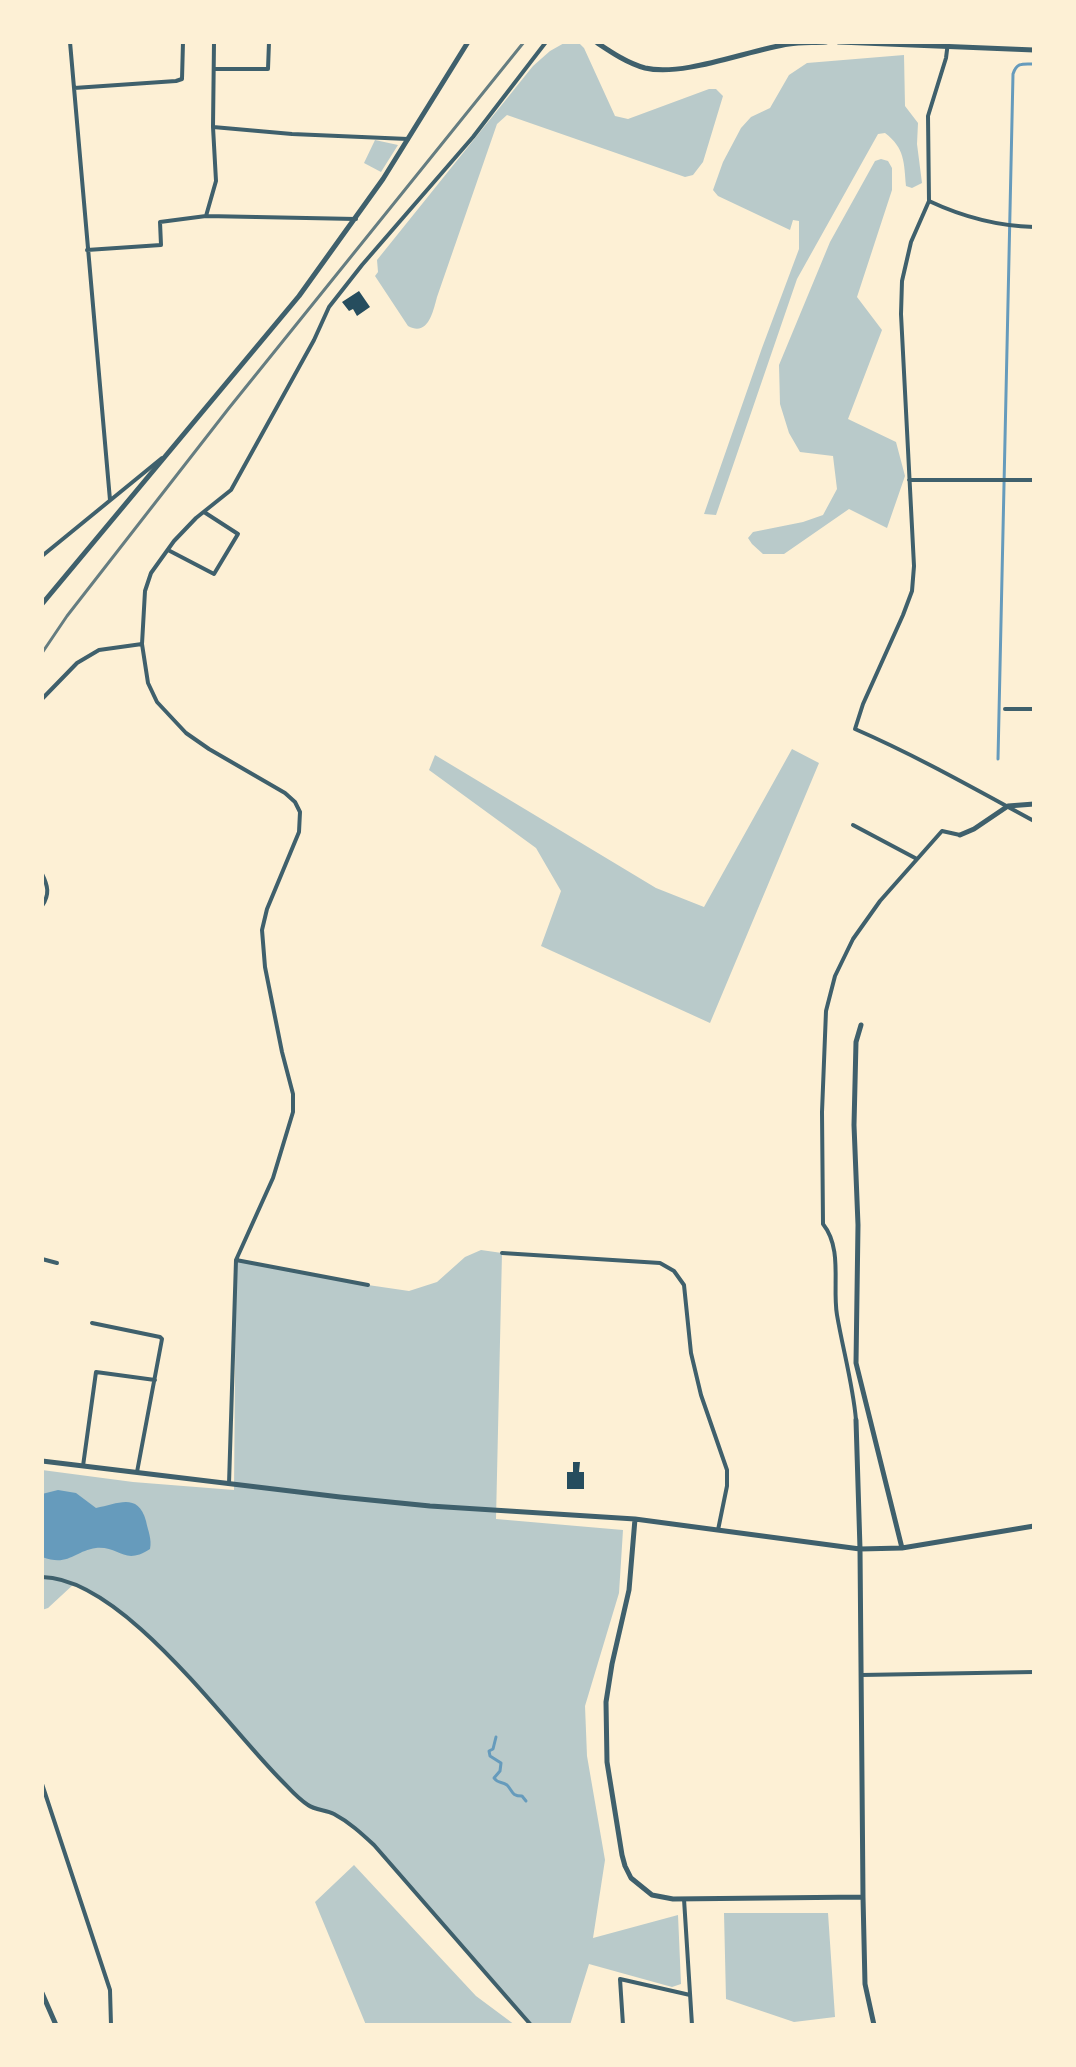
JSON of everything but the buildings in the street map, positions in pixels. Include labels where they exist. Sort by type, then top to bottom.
[{"type":"street","points":[[70,42],[110,500]]},
{"type":"street","points":[[74,88],[182,79],[183,42]]},
{"type":"street","points":[[206,216],[216,181],[213,127],[214,42]]},
{"type":"street","points":[[214,69],[268,69],[269,42]]},
{"type":"street","points":[[42,604],[299,296],[356,219],[468,42]]},
{"type":"street","points":[[229,1484],[236,1260],[273,1178],[293,1112],[293,1094],[265,968],[262,930],[267,909],[299,832],[300,812],[295,802],[285,793],[186,733],[157,702],[148,683],[142,644],[145,591],[152,573],[168,550],[204,512],[231,490],[314,340],[329,307],[473,137],[546,42]]},
{"type":"street","points":[[596,42],[624,60],[644,68],[664,70],[685,68],[790,44],[826,42]]},
{"type":"street","points":[[839,42],[1034,50]]},
{"type":"street","points":[[947,45],[946,58],[928,116],[929,201],[911,242],[902,281],[901,314],[914,566],[912,591],[863,704],[855,729],[944,774],[970,784],[1034,821]]},
{"type":"street","points":[[213,127],[292,134],[408,139]]},
{"type":"street","points":[[929,201],[957,214],[1011,227],[1034,227]]},
{"type":"street","points":[[87,250],[160,245],[160,222],[206,216],[356,219]]},
{"type":"street","points":[[42,556],[172,450]]},
{"type":"street","points":[[909,480],[1034,480]]},
{"type":"street","points":[[168,550],[214,574],[238,534],[204,512]]},
{"type":"street","points":[[42,699],[77,663],[99,650],[142,644]]},
{"type":"street","points":[[1005,709],[1034,710]]},
{"type":"street","points":[[874,2025],[865,1984],[860,1549],[856,1420],[836,1311],[837,1278],[831,1234],[824,1224],[822,1112],[826,1011],[835,976],[853,939],[880,901],[942,831],[960,835],[974,830],[1008,806],[1034,804]]},
{"type":"street","points":[[853,825],[917,859]]},
{"type":"street","points":[[42,874],[48,887],[46,901],[42,906]]},
{"type":"street","points":[[861,1025],[856,1042],[854,1113],[858,1225],[856,1363],[902,1548]]},
{"type":"street","points":[[502,1253],[660,1263],[674,1271],[684,1285],[691,1353],[701,1395],[727,1470],[727,1486],[718,1531]]},
{"type":"street","points":[[42,1259],[57,1263]]},
{"type":"street","points":[[236,1260],[368,1285]]},
{"type":"street","points":[[92,1323],[162,1339],[137,1472]]},
{"type":"street","points":[[83,1466],[96,1372],[155,1380]]},
{"type":"street","points":[[42,1461],[430,1506],[635,1519],[860,1549],[902,1548],[1034,1526]]},
{"type":"street","points":[[635,1519],[629,1590],[606,1702],[607,1762],[622,1855],[631,1878],[659,1898],[863,1896]]},
{"type":"street","points":[[42,1577],[75,1583],[125,1614],[173,1660],[280,1780],[309,1805],[351,1824],[374,1845],[531,2025]]},
{"type":"street","points":[[861,1675],[1034,1672]]},
{"type":"street","points":[[42,1784],[110,1990],[111,2025]]},
{"type":"street","points":[[684,1899],[692,2025]]},
{"type":"street","points":[[623,2025],[620,1979],[690,1995]]},
{"type":"street","points":[[42,1993],[56,2025]]},
{"type":"shaded area","points":[[566,42],[578,42],[584,48],[615,116],[628,119],[709,89],[716,89],[723,96],[703,162],[693,175],[685,177],[507,115],[497,124],[431,316],[425,326],[415,329],[408,326],[375,276],[378,272],[377,260],[533,66],[550,51]]},
{"type":"shaded area","points":[[904,55],[905,106],[918,123],[917,144],[922,183],[912,188],[906,186],[904,163],[900,150],[885,133],[878,134],[797,279],[716,515],[704,514],[799,249],[799,221],[793,220],[790,230],[718,196],[713,190],[723,162],[741,128],[751,117],[770,108],[789,75],[807,63]]},
{"type":"shaded area","points":[[375,140],[398,145],[381,172],[364,163]]},
{"type":"shaded area","points":[[881,159],[888,161],[892,168],[892,190],[857,297],[882,330],[848,419],[896,442],[905,476],[887,528],[849,509],[784,554],[763,554],[748,538],[753,532],[803,522],[823,515],[837,489],[833,456],[800,452],[789,433],[780,404],[779,365],[830,242],[875,161]]},
{"type":"shaded area","points":[[792,749],[819,763],[710,1023],[541,946],[561,891],[536,848],[429,770],[435,755],[656,888],[704,907]]},
{"type":"shaded area","points":[[481,1250],[502,1253],[496,1519],[623,1530],[619,1593],[585,1706],[587,1756],[605,1860],[593,1938],[678,1915],[681,1984],[672,1987],[589,1964],[570,2025],[532,2025],[374,1845],[351,1824],[332,1813],[309,1805],[280,1780],[173,1660],[125,1614],[75,1583],[48,1608],[42,1610],[42,1470],[133,1482],[234,1490],[236,1260],[409,1291],[437,1282],[465,1257]]},
{"type":"shaded area","points":[[354,1865],[476,1996],[515,2025],[366,2025],[315,1902]]},
{"type":"shaded area","points":[[724,1913],[828,1913],[835,2017],[794,2022],[726,1999]]},
{"type":"water","points":[[58,1490],[76,1493],[96,1508],[126,1502],[138,1506],[146,1521],[150,1549],[134,1556],[96,1548],[59,1560],[42,1557],[42,1494]]},
{"type":"waterway","points":[[998,759],[1013,74],[1019,66],[1034,64]]},
{"type":"waterway","points":[[496,1737],[493,1749],[489,1751],[490,1756],[501,1763],[500,1771],[494,1778],[507,1785],[514,1794],[522,1796],[526,1801]]},
{"type":"railway","points":[[42,653],[67,616],[229,408],[524,42]]}]
